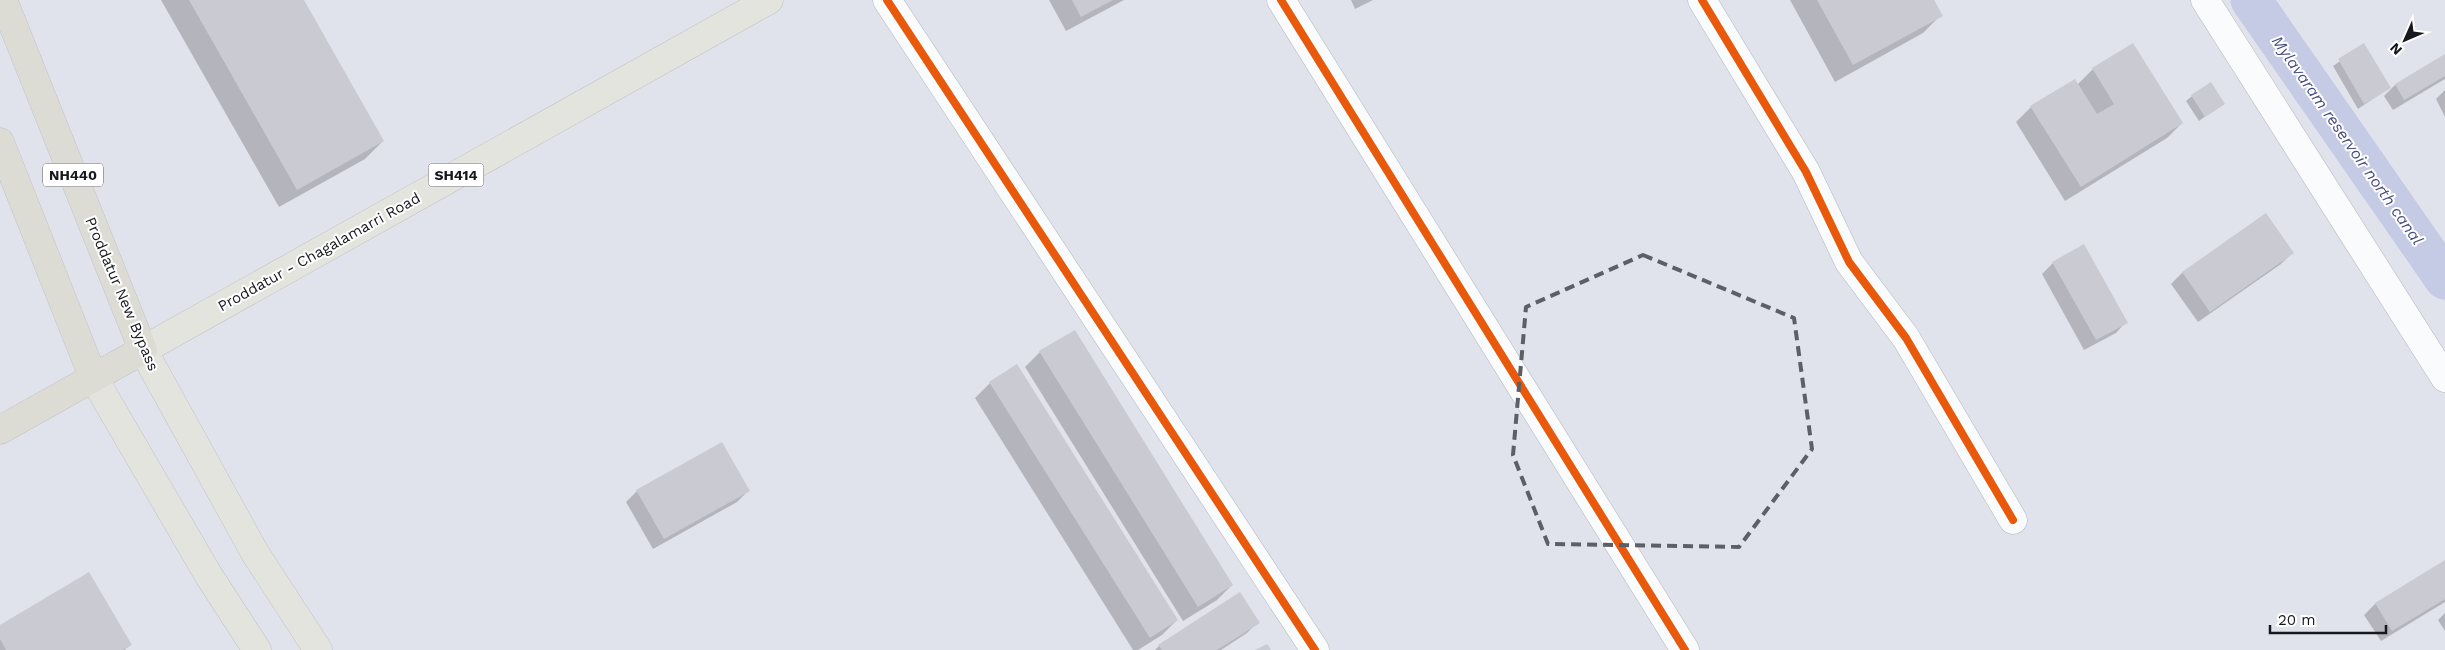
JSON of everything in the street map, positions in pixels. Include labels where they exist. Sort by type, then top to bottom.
[{"type":"highway","name":"Proddatur New Bypass","points":[[3,0],[143,350]]},
{"type":"highway","points":[[0,142],[94,377]]},
{"type":"highway","name":"Proddatur - Chagalamarri Road","points":[[0,430],[143,350]]},
{"type":"main road","name":"Proddatur - Chagalamarri Road","points":[[143,350],[768,0]]},
{"type":"main road","name":"Proddatur New Bypass","points":[[143,350],[254,553],[318,650]]},
{"type":"main road","points":[[94,377],[209,576],[257,650]]},
{"type":"street","points":[[887,0],[1315,650]]},
{"type":"street","points":[[1281,0],[1685,650]]},
{"type":"street","points":[[1702,0],[1806,172],[1849,262],[1906,338],[2013,520]]},
{"type":"street","points":[[2205,0],[2445,378]]},
{"type":"highlighted area","points":[[1643,255],[1794,318],[1812,449],[1739,547],[1548,544],[1513,455],[1526,307]]},
{"type":"building","points":[[189,0],[304,0],[384,141],[297,190]]},
{"type":"building","points":[[1072,0],[1113,0],[1081,17]]},
{"type":"building","points":[[1817,0],[1934,0],[1943,16],[1853,65]]},
{"type":"building","points":[[2133,43],[2183,123],[2081,187],[2030,106],[2075,79],[2097,114],[2114,104],[2092,68]]},
{"type":"building","points":[[2364,43],[2391,88],[2364,104],[2338,59]]},
{"type":"building","points":[[2445,54],[2445,76],[2404,100],[2395,84]]},
{"type":"building","points":[[2211,82],[2225,104],[2205,117],[2191,95]]},
{"type":"building","points":[[2266,213],[2294,253],[2210,312],[2182,272]]},
{"type":"building","points":[[2084,244],[2128,323],[2096,340],[2052,262]]},
{"type":"building","points":[[1075,330],[1233,585],[1198,607],[1039,351]]},
{"type":"building","points":[[1017,364],[1178,620],[1150,638],[989,382]]},
{"type":"building","points":[[722,442],[750,491],[664,539],[636,490]]},
{"type":"building","points":[[2445,560],[2445,599],[2392,631],[2375,603]]},
{"type":"building","points":[[89,572],[132,645],[123,650],[6,650],[0,639],[0,625]]},
{"type":"building","points":[[1240,592],[1260,623],[1217,650],[1162,650],[1158,645]]},
{"type":"building","points":[[1267,644],[1271,650],[1255,650]]},
{"type":"waterway","name":"Mylavaram reservoir north canal","points":[[2251,0],[2445,279]]},
{"type":"cycle path","points":[[887,0],[1315,650]]},
{"type":"cycle path","points":[[1281,0],[1685,650]]},
{"type":"cycle path","points":[[1702,0],[1806,172],[1849,262],[1906,338],[2013,520]]}]
